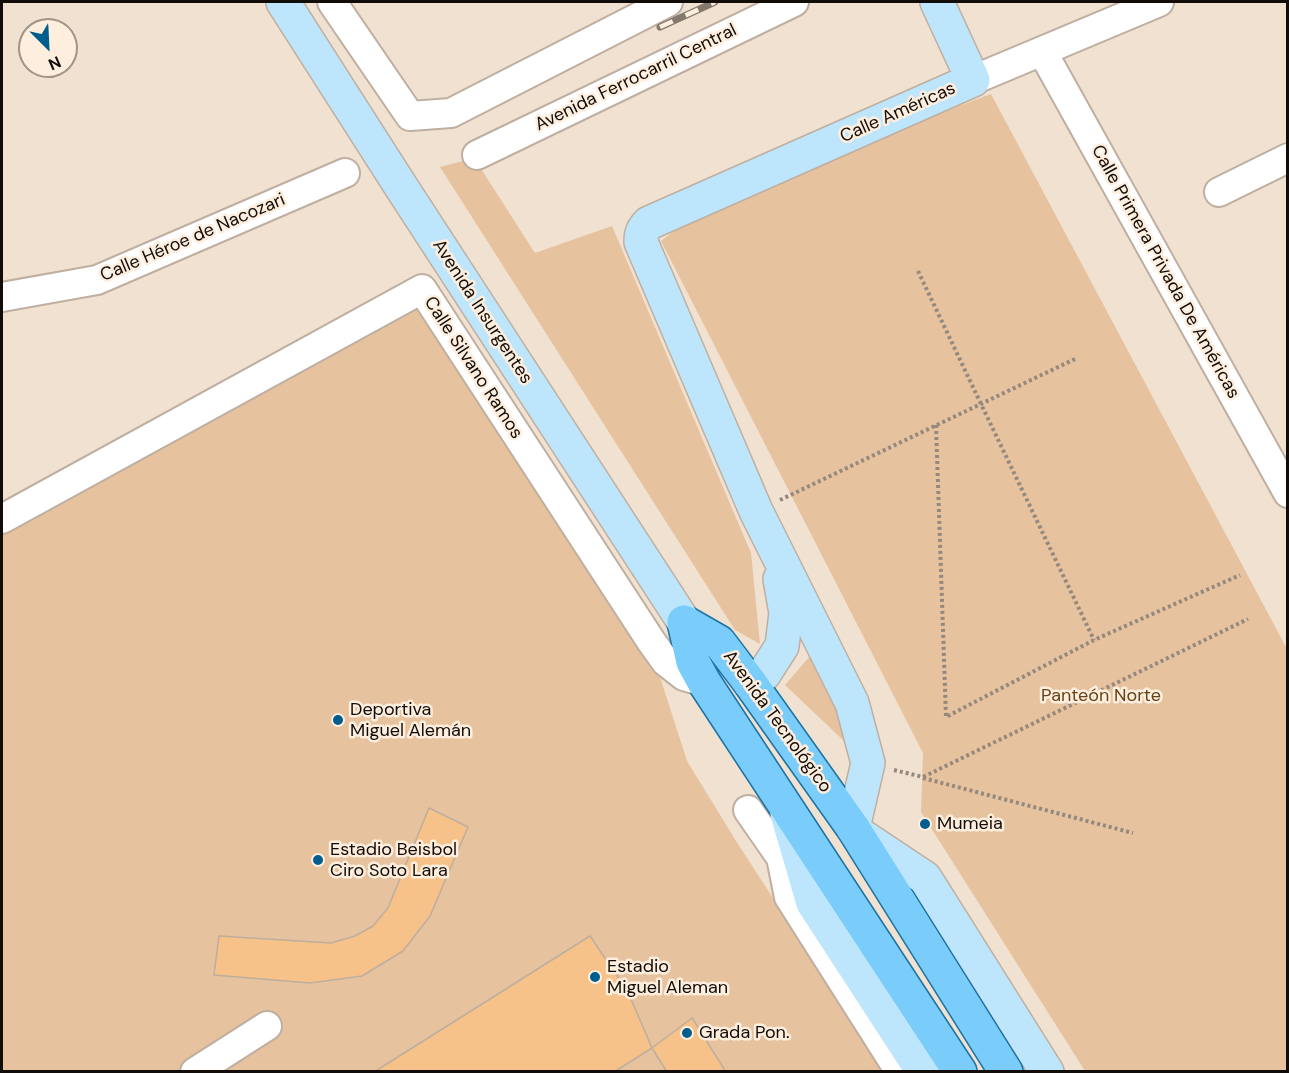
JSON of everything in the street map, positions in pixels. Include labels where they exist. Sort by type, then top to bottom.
[{"type":"main road","name":"Avenida Tecnológico","points":[[684,622],[693,662],[704,682],[960,1071]]},
{"type":"main road","name":"Avenida Tecnológico","points":[[684,622],[719,642],[750,683],[855,830],[1006,1071]]},
{"type":"street","name":"Avenida Insurgentes","points":[[283,2],[684,622]]},
{"type":"street","points":[[332,2],[410,116],[451,113],[662,3]]},
{"type":"street","name":"Avenida Ferrocarril Central","points":[[477,155],[794,2]]},
{"type":"street","points":[[937,2],[973,80]]},
{"type":"street","name":"Calle Américas","points":[[756,511],[641,242],[642,232],[649,223],[973,80],[1159,2]]},
{"type":"street","name":"Calle Primera Privada De Américas","points":[[1042,51],[1287,492]]},
{"type":"street","points":[[1219,192],[1287,158]]},
{"type":"street","name":"Calle Héroe de Nacozari","points":[[2,297],[97,280],[345,174]]},
{"type":"street","name":"Calle Silvano Ramos","points":[[2,519],[422,289],[666,662],[684,676],[704,682]]},
{"type":"street","points":[[756,511],[852,703],[868,763],[855,830],[925,878],[1047,1071]]},
{"type":"street","points":[[750,683],[764,674],[782,646],[786,613],[776,550]]},
{"type":"street","points":[[784,804],[813,903]]},
{"type":"street","points":[[748,810],[813,903],[923,1071]]},
{"type":"street","points":[[781,857],[789,897],[900,1071]]},
{"type":"street","points":[[195,1071],[267,1026]]},
{"type":"path","points":[[918,271],[1094,640]]},
{"type":"path","points":[[756,511],[1077,358]]},
{"type":"path","points":[[936,426],[946,717],[1094,640],[1240,575]]},
{"type":"path","points":[[922,777],[1248,619]]},
{"type":"path","points":[[868,763],[1133,833]]},
{"type":"green space","name":"Panteón Norte","points":[[991,94],[1287,649],[1287,1071],[1085,1071],[921,812],[923,753],[661,241],[719,196]]},
{"type":"green space","points":[[474,158],[535,253],[612,226],[751,553],[760,644],[735,630],[440,167]]},
{"type":"green space","name":"Deportiva Miguel Alemán","points":[[414,304],[661,680],[687,761],[885,1071],[2,1072],[2,532]]},
{"type":"green space","points":[[817,648],[863,759],[785,685]]},
{"type":"building","points":[[429,808],[468,827],[430,916],[403,951],[362,976],[310,983],[214,975],[219,936],[331,943],[355,936],[373,926],[388,908]]},
{"type":"building","name":"Estadio Miguel Aleman","points":[[590,936],[628,992],[652,1048],[614,1072],[374,1072]]},
{"type":"building","name":"Grada Pon.","points":[[692,1018],[726,1072],[667,1072],[652,1048]]},
{"type":"railway","points":[[660,27],[715,2]]},
{"type":"place","name":"Deportiva Miguel Alemán","points":[[338,720]]},
{"type":"place","name":"Mumeia","points":[[925,824]]},
{"type":"place","name":"Estadio Beisbol Ciro Soto Lara","points":[[318,860]]},
{"type":"place","name":"Estadio Miguel Aleman","points":[[595,977]]},
{"type":"place","name":"Grada Pon.","points":[[687,1033]]}]
